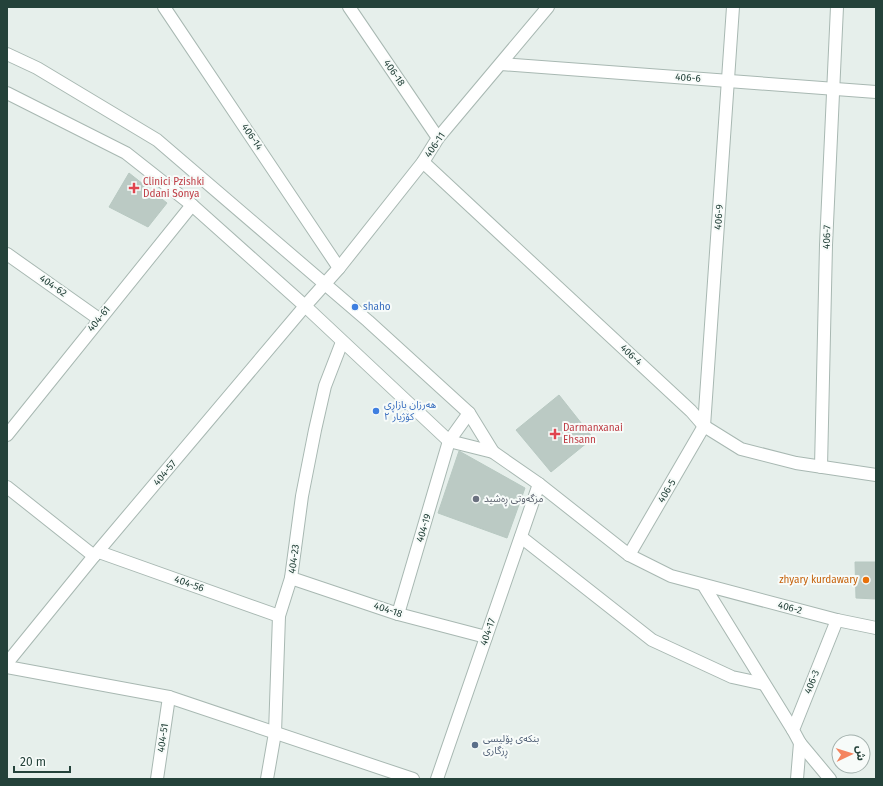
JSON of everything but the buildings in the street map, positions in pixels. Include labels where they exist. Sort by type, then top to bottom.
[{"type":"street","name":"406-14","points":[[164,7],[339,268]]},
{"type":"street","name":"406-18","points":[[349,7],[438,138]]},
{"type":"street","name":"406-11","points":[[325,284],[423,162],[438,138],[548,7]]},
{"type":"street","name":"406-9","points":[[704,426],[733,7]]},
{"type":"street","name":"406-7","points":[[821,468],[826,245],[837,7]]},
{"type":"street","points":[[7,54],[37,68],[156,140],[325,284],[469,413],[493,452]]},
{"type":"street","name":"406-6","points":[[501,64],[876,92]]},
{"type":"street","points":[[7,93],[126,153],[192,205],[305,306],[449,441],[493,452]]},
{"type":"street","name":"406-4","points":[[423,162],[691,411],[704,426],[741,449],[821,468],[876,475]]},
{"type":"street","name":"404-61","points":[[9,430],[192,205]]},
{"type":"street","name":"404-62","points":[[7,254],[99,319]]},
{"type":"street","name":"404-57","points":[[7,663],[325,284]]},
{"type":"street","name":"404-23","points":[[267,779],[275,733],[280,616],[291,578],[302,496],[315,430],[325,386],[342,342]]},
{"type":"street","name":"404-19","points":[[398,614],[449,441],[469,413]]},
{"type":"street","name":"406-5","points":[[629,555],[704,426]]},
{"type":"street","name":"406-2","points":[[493,452],[539,484],[629,555],[671,576],[704,586],[837,620],[876,628]]},
{"type":"street","name":"404-17","points":[[436,779],[539,484]]},
{"type":"street","name":"404-56","points":[[7,487],[97,554],[280,616]]},
{"type":"street","points":[[521,537],[652,640],[732,677],[764,684]]},
{"type":"street","name":"404-18","points":[[291,578],[398,614],[486,637]]},
{"type":"street","points":[[704,586],[800,743],[830,779]]},
{"type":"street","name":"406-3","points":[[792,730],[837,620]]},
{"type":"street","points":[[7,667],[169,697],[413,779]]},
{"type":"street","name":"404-51","points":[[157,779],[169,697]]},
{"type":"street","points":[[797,779],[800,743]]},
{"type":"place","name":"Clinici Pzishki Ddani Sonya","points":[[134,188]]},
{"type":"place","name":"shaho","points":[[355,307]]},
{"type":"place","name":"هەرزان بازاڕی کۆژیار ٢","points":[[376,411]]},
{"type":"place","name":"Darmanxanai Ehsann","points":[[555,434]]},
{"type":"place","name":"مزگەوتی ڕەشید","points":[[476,499]]},
{"type":"place","name":"zhyary kurdawary","points":[[866,580]]},
{"type":"place","name":"بنکەی پۆلیسی ڕزگاری","points":[[475,745]]}]
